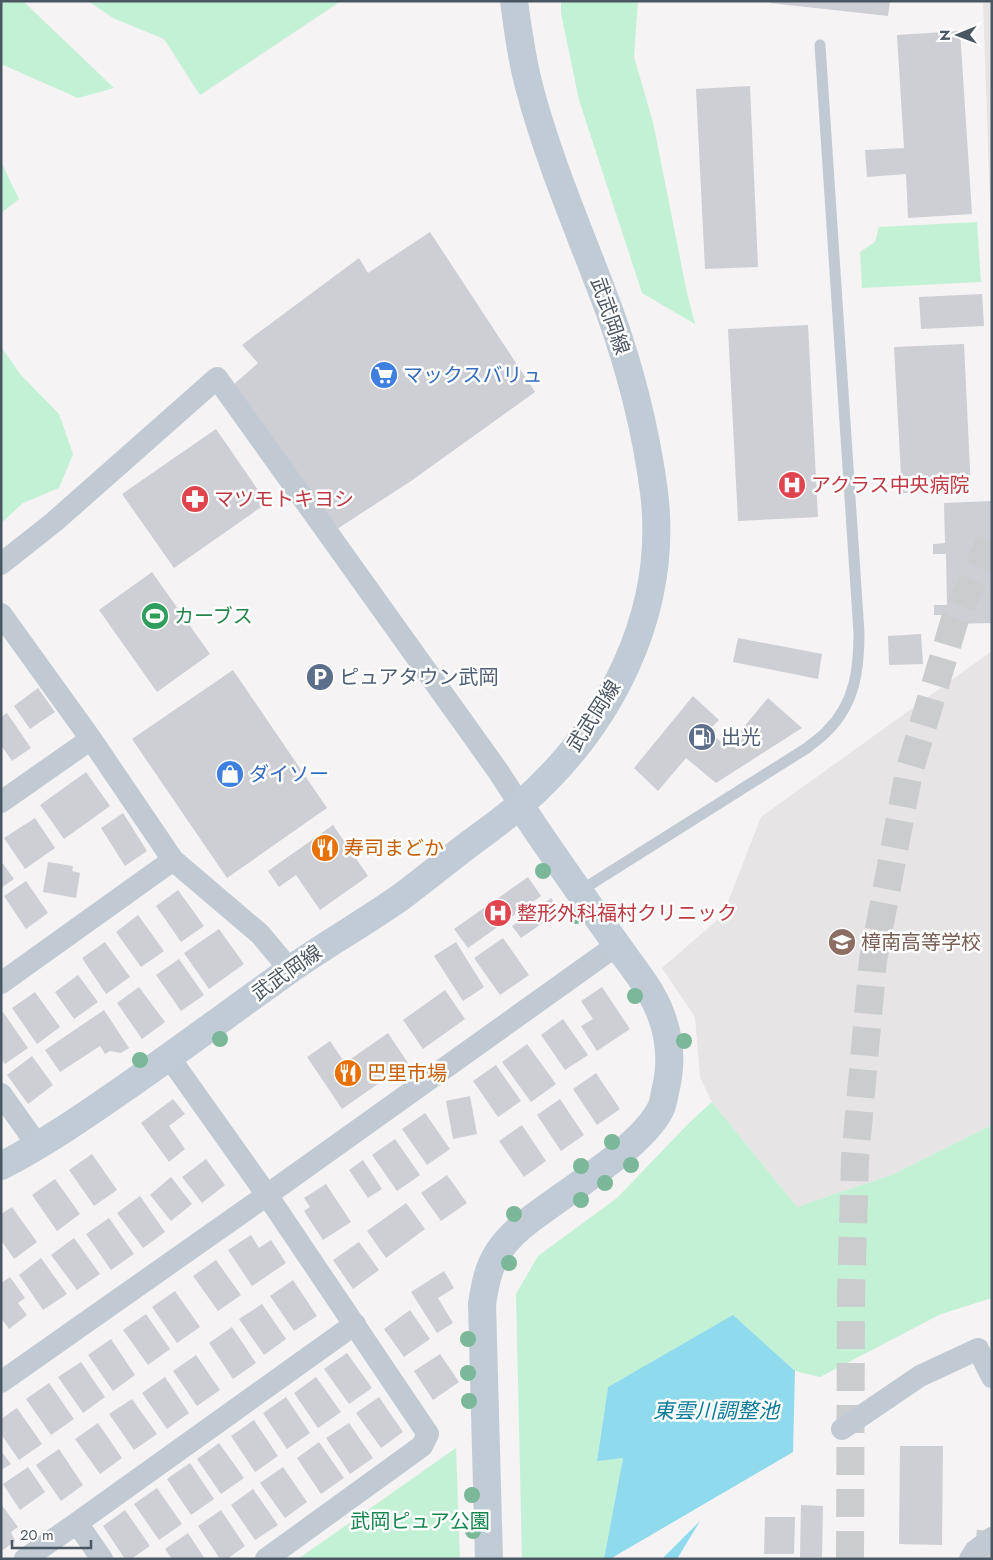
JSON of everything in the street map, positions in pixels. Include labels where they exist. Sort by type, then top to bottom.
[{"type":"street","name":"武武岡線","points":[[1,1166],[64,1130],[290,970],[402,896],[520,805],[554,772],[588,732],[632,655],[653,582],[656,523],[650,465],[630,377],[610,314],[555,168],[530,93],[520,46],[514,1]]},
{"type":"street","points":[[1,564],[54,522],[217,378],[484,752],[644,983],[660,1012],[668,1036],[670,1057],[669,1076],[660,1110],[628,1147],[529,1221],[508,1240],[491,1264],[485,1282],[482,1304],[489,1559]]},
{"type":"street","points":[[2,616],[91,739],[174,860],[260,934],[290,970]]},
{"type":"street","points":[[1,802],[91,739]]},
{"type":"street","points":[[1,983],[174,860]]},
{"type":"street","points":[[1,1382],[267,1196],[617,945]]},
{"type":"street","points":[[169,1057],[355,1324],[428,1434],[422,1446],[266,1559]]},
{"type":"street","points":[[1,1094],[38,1146]]},
{"type":"street","points":[[25,1559],[355,1324]]},
{"type":"street","points":[[842,1428],[920,1376],[978,1349],[992,1377]]},
{"type":"street","points":[[77,1523],[102,1559]]},
{"type":"street","points":[[970,1559],[975,1551],[992,1538]]},
{"type":"lane","points":[[580,891],[807,748],[834,724],[843,711],[852,690],[859,663],[859,632],[820,45]]},
{"type":"shaded area","points":[[983,1],[992,1],[992,264]]},
{"type":"shaded area","name":"樟南高等学校","points":[[992,651],[992,1125],[892,1175],[797,1207],[712,1102],[700,1077],[695,1017],[662,968],[723,915],[761,817]]},
{"type":"green space","points":[[1,1],[23,1],[114,88],[78,98],[1,64]]},
{"type":"green space","points":[[88,1],[341,1],[200,95],[164,39],[113,18]]},
{"type":"green space","points":[[561,1],[638,1],[634,57],[653,122],[687,293],[695,324],[642,293],[579,100],[561,13]]},
{"type":"green space","points":[[1,162],[19,199],[1,213]]},
{"type":"green space","points":[[977,222],[981,282],[862,288],[860,252],[875,242],[879,227]]},
{"type":"green space","points":[[1,347],[21,375],[59,414],[73,454],[59,488],[23,503],[1,523]]},
{"type":"green space","points":[[712,1102],[797,1207],[892,1175],[992,1125],[992,1298],[941,1314],[820,1377],[795,1371],[733,1316],[608,1387],[597,1460],[623,1458],[604,1559],[522,1559],[516,1294],[538,1256],[617,1198],[689,1123]]},
{"type":"green space","name":"武岡ピュア公園","points":[[456,1448],[460,1559],[298,1559]]},
{"type":"water","name":"東雲川調整池","points":[[733,1315],[795,1371],[793,1452],[610,1559],[604,1559],[623,1458],[597,1461],[608,1387]]},
{"type":"water","points":[[700,1521],[677,1559],[662,1559]]},
{"type":"building","points":[[770,1],[890,1],[888,16],[770,3]]},
{"type":"building","points":[[960,31],[972,214],[908,218],[906,174],[867,177],[865,150],[904,148],[897,35]]},
{"type":"building","points":[[750,86],[758,267],[705,269],[696,89]]},
{"type":"building","name":"マックスバリュ","points":[[430,232],[535,392],[411,481],[331,533],[231,387],[258,363],[242,345],[359,258],[368,273]]},
{"type":"building","points":[[982,294],[984,326],[921,329],[919,297]]},
{"type":"building","points":[[808,325],[818,517],[738,521],[728,329]]},
{"type":"building","points":[[964,344],[971,490],[902,493],[894,347]]},
{"type":"building","name":"マツモトキヨシ","points":[[216,429],[267,503],[174,568],[122,494]]},
{"type":"building","points":[[992,501],[992,623],[948,624],[948,615],[934,615],[934,605],[947,605],[946,554],[933,554],[933,544],[945,543],[944,503]]},
{"type":"building","points":[[152,572],[210,654],[157,692],[99,610]]},
{"type":"building","points":[[921,634],[923,664],[889,665],[888,636]]},
{"type":"building","points":[[738,638],[822,654],[818,679],[733,662]]},
{"type":"building","name":"ダイソー","points":[[233,670],[327,808],[227,878],[132,739]]},
{"type":"building","points":[[38,688],[55,712],[30,729],[14,706]]},
{"type":"building","points":[[693,696],[719,720],[708,731],[727,747],[768,698],[802,728],[716,783],[686,758],[658,791],[634,768]]},
{"type":"building","points":[[7,713],[31,748],[12,761],[1,745],[1,717]]},
{"type":"building","points":[[86,772],[110,806],[64,839],[40,805]]},
{"type":"building","points":[[123,813],[147,851],[125,866],[101,828]]},
{"type":"building","points":[[35,818],[55,848],[25,869],[4,838]]},
{"type":"building","name":"寿司まどか","points":[[333,825],[368,876],[320,910],[296,875],[279,887],[268,871]]},
{"type":"building","points":[[1,861],[14,879],[1,888]]},
{"type":"building","points":[[48,862],[73,866],[72,871],[80,873],[76,898],[43,892]]},
{"type":"building","name":"整形外科福村クリニック","points":[[528,877],[541,896],[468,948],[454,929]]},
{"type":"building","points":[[26,881],[48,913],[26,929],[4,896]]},
{"type":"building","points":[[178,890],[204,926],[181,942],[156,906]]},
{"type":"building","points":[[551,898],[560,911],[521,938],[512,926]]},
{"type":"building","points":[[138,915],[164,951],[141,967],[116,932]]},
{"type":"building","points":[[219,929],[244,964],[209,989],[184,953]]},
{"type":"building","points":[[503,938],[529,975],[500,995],[474,958]]},
{"type":"building","points":[[105,942],[130,977],[106,994],[82,958]]},
{"type":"building","points":[[456,942],[484,987],[463,1001],[434,956]]},
{"type":"building","points":[[179,959],[204,995],[181,1011],[156,975]]},
{"type":"building","points":[[78,975],[98,1002],[74,1019],[55,992]]},
{"type":"building","points":[[139,987],[165,1022],[142,1039],[117,1003]]},
{"type":"building","points":[[602,987],[630,1029],[597,1051],[581,1026],[593,1019],[581,1001]]},
{"type":"building","points":[[445,990],[465,1019],[423,1049],[403,1020]]},
{"type":"building","points":[[35,992],[60,1027],[37,1044],[12,1008]]},
{"type":"building","points":[[104,1010],[129,1048],[121,1053],[110,1051],[105,1054],[100,1046],[60,1072],[45,1050]]},
{"type":"building","points":[[3,1012],[28,1048],[5,1064],[1,1059],[1,1013]]},
{"type":"building","points":[[563,1019],[588,1055],[565,1070],[541,1035]]},
{"type":"building","points":[[388,1033],[408,1063],[342,1109],[307,1057],[330,1041],[345,1063]]},
{"type":"building","points":[[527,1044],[556,1084],[531,1102],[502,1062]]},
{"type":"building","points":[[32,1056],[53,1085],[28,1104],[7,1075]]},
{"type":"building","points":[[496,1065],[521,1101],[498,1117],[473,1081]]},
{"type":"building","points":[[596,1073],[620,1109],[597,1125],[573,1089]]},
{"type":"building","points":[[470,1096],[477,1134],[453,1139],[446,1101]]},
{"type":"building","points":[[173,1099],[185,1114],[169,1126],[185,1149],[169,1162],[141,1123]]},
{"type":"building","points":[[560,1099],[584,1135],[561,1151],[537,1115]]},
{"type":"building","points":[[425,1113],[450,1149],[427,1165],[402,1129]]},
{"type":"building","points":[[522,1125],[546,1161],[524,1177],[499,1141]]},
{"type":"building","points":[[395,1139],[420,1175],[397,1191],[372,1155]]},
{"type":"building","points":[[92,1154],[117,1190],[94,1206],[69,1170]]},
{"type":"building","points":[[206,1159],[225,1185],[202,1203],[182,1177]]},
{"type":"building","points":[[363,1160],[382,1189],[368,1198],[349,1170]]},
{"type":"building","points":[[447,1175],[467,1203],[441,1221],[421,1193]]},
{"type":"building","points":[[171,1177],[192,1204],[171,1221],[150,1195]]},
{"type":"building","points":[[55,1179],[80,1214],[57,1231],[32,1195]]},
{"type":"building","points":[[326,1184],[351,1222],[323,1240],[304,1211],[310,1207],[304,1198]]},
{"type":"building","points":[[140,1196],[165,1232],[143,1248],[117,1213]]},
{"type":"building","points":[[406,1203],[425,1229],[386,1258],[367,1231]]},
{"type":"building","points":[[12,1207],[37,1242],[14,1259],[1,1240],[1,1214]]},
{"type":"building","points":[[109,1218],[134,1254],[111,1270],[86,1234]]},
{"type":"building","points":[[251,1235],[259,1248],[271,1240],[286,1263],[252,1286],[228,1250]]},
{"type":"building","points":[[74,1238],[100,1274],[77,1290],[51,1255]]},
{"type":"building","points":[[359,1242],[379,1270],[353,1289],[333,1260]]},
{"type":"building","points":[[41,1258],[67,1294],[43,1310],[19,1275]]},
{"type":"building","points":[[216,1260],[241,1295],[218,1311],[193,1276]]},
{"type":"building","points":[[444,1271],[454,1288],[438,1298],[453,1323],[437,1333],[411,1292]]},
{"type":"building","points":[[10,1277],[25,1298],[18,1303],[27,1315],[9,1329],[1,1318],[1,1283]]},
{"type":"building","points":[[293,1280],[317,1316],[294,1331],[270,1296]]},
{"type":"building","points":[[175,1291],[200,1327],[177,1343],[152,1307]]},
{"type":"building","points":[[262,1304],[286,1339],[264,1355],[239,1319]]},
{"type":"building","points":[[410,1310],[430,1339],[404,1357],[384,1329]]},
{"type":"building","points":[[146,1314],[170,1349],[148,1365],[123,1330]]},
{"type":"building","points":[[232,1327],[256,1363],[233,1379],[209,1343]]},
{"type":"building","points":[[111,1339],[135,1375],[113,1391],[88,1355]]},
{"type":"building","points":[[347,1353],[372,1388],[349,1404],[324,1369]]},
{"type":"building","points":[[440,1354],[459,1382],[433,1400],[414,1371]]},
{"type":"building","points":[[196,1355],[220,1390],[197,1406],[173,1371]]},
{"type":"building","points":[[81,1362],[105,1397],[83,1413],[58,1377]]},
{"type":"building","points":[[165,1377],[189,1413],[167,1429],[142,1393]]},
{"type":"building","points":[[316,1377],[341,1412],[318,1428],[294,1393]]},
{"type":"building","points":[[49,1383],[74,1419],[51,1435],[26,1399]]},
{"type":"building","points":[[286,1397],[310,1433],[287,1449],[263,1413]]},
{"type":"building","points":[[379,1397],[403,1432],[381,1448],[356,1413]]},
{"type":"building","points":[[132,1399],[157,1434],[134,1450],[109,1414]]},
{"type":"building","points":[[17,1408],[42,1444],[19,1460],[1,1434],[1,1419]]},
{"type":"building","points":[[254,1420],[278,1456],[255,1472],[231,1436]]},
{"type":"building","points":[[98,1423],[122,1458],[100,1474],[75,1439]]},
{"type":"building","points":[[349,1423],[373,1458],[350,1474],[326,1438]]},
{"type":"building","points":[[319,1442],[344,1478],[321,1494],[297,1458]]},
{"type":"building","points":[[219,1443],[244,1478],[221,1494],[197,1459]]},
{"type":"building","points":[[900,1446],[943,1446],[942,1545],[899,1544]]},
{"type":"building","points":[[59,1449],[83,1485],[61,1501],[36,1465]]},
{"type":"building","points":[[1,1451],[11,1464],[1,1470]]},
{"type":"building","points":[[190,1463],[214,1499],[191,1515],[167,1479]]},
{"type":"building","points":[[28,1467],[45,1492],[20,1510],[3,1484]]},
{"type":"building","points":[[283,1467],[307,1502],[285,1518],[260,1483]]},
{"type":"building","points":[[157,1488],[182,1524],[159,1540],[134,1504]]},
{"type":"building","points":[[253,1489],[278,1525],[255,1540],[231,1505]]},
{"type":"building","points":[[1,1504],[18,1527],[11,1532],[15,1541],[3,1550],[1,1547]]},
{"type":"building","points":[[801,1505],[823,1506],[822,1557],[800,1557]]},
{"type":"building","points":[[125,1510],[150,1546],[131,1559],[125,1559],[103,1526]]},
{"type":"building","points":[[221,1510],[245,1546],[227,1559],[220,1559],[198,1526]]},
{"type":"building","points":[[765,1517],[795,1517],[794,1554],[764,1554]]},
{"type":"building","points":[[188,1533],[205,1559],[172,1559],[165,1549]]},
{"type":"tunnel","points":[[850,1559],[851,1296],[855,1159],[873,960],[909,772],[955,619],[992,537]]},
{"type":"tunnel","points":[[988,1559],[992,1519]]},
{"type":"place","name":"マックスバリュ","points":[[384,375]]},
{"type":"place","name":"アクラス中央病院","points":[[792,485]]},
{"type":"place","name":"マツモトキヨシ","points":[[195,499]]},
{"type":"place","name":"カーブス","points":[[155,616]]},
{"type":"place","name":"ピュアタウン武岡","points":[[320,677]]},
{"type":"place","name":"出光","points":[[702,737]]},
{"type":"place","name":"ダイソー","points":[[230,774]]},
{"type":"place","name":"寿司まどか","points":[[325,848]]},
{"type":"place","name":"整形外科福村クリニック","points":[[498,913]]},
{"type":"place","name":"樟南高等学校","points":[[842,942]]},
{"type":"place","name":"巴里市場","points":[[348,1073]]}]
